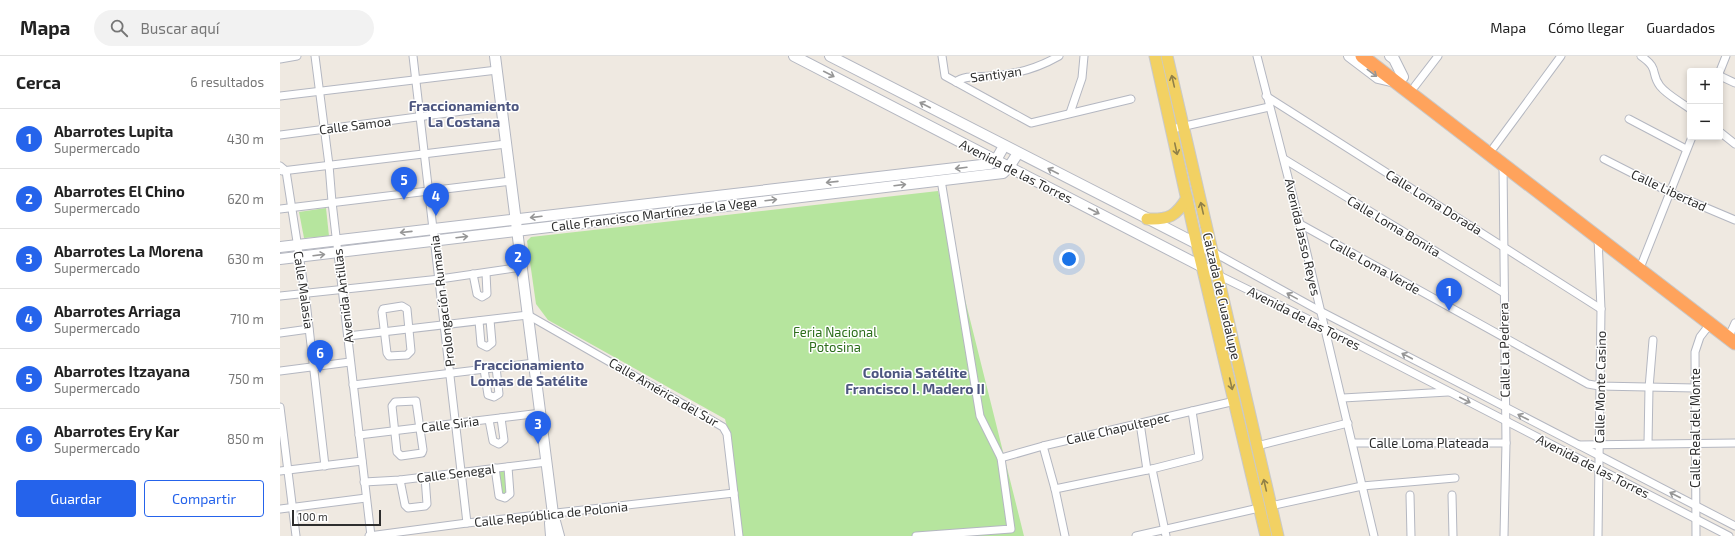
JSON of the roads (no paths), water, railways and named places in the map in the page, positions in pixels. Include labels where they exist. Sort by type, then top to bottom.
[{"type":"highway","points":[[1362,56],[1400,80],[1415,86],[1734,333]]},
{"type":"highway","points":[[1375,56],[1400,80],[1503,164],[1598,238],[1710,324],[1734,333]]},
{"type":"main road","points":[[495,56],[547,462],[554,514],[559,536]]},
{"type":"main road","name":"Avenida de las Torres","points":[[794,56],[1218,275]]},
{"type":"main road","name":"Avenida de las Torres","points":[[830,56],[1213,252]]},
{"type":"main road","name":"Calzada de Guadalupe","points":[[1155,56],[1197,244],[1222,322],[1257,446],[1278,536]]},
{"type":"main road","name":"Calzada de Guadalupe","points":[[1167,56],[1218,275],[1222,322],[1235,401],[1266,536]]},
{"type":"main road","points":[[1349,56],[1378,78],[1400,80],[1394,59],[1390,56]]},
{"type":"main road","points":[[932,128],[941,113]]},
{"type":"main road","points":[[996,160],[1004,146]]},
{"type":"main road","points":[[1009,167],[1018,153]]},
{"type":"main road","name":"Calle Francisco Martínez de la Vega","points":[[280,260],[940,175],[990,164],[996,160]]},
{"type":"main road","name":"Calle Francisco Martínez de la Vega","points":[[280,246],[707,196],[940,175],[1002,173],[1009,167]]},
{"type":"main road","points":[[1147,219],[1162,220],[1179,211],[1187,198]]},
{"type":"main road","points":[[1117,223],[1126,208]]},
{"type":"main road","points":[[551,536],[550,523],[554,514]]},
{"type":"street","points":[[280,59],[297,56]]},
{"type":"street","name":"Avenida Antillas","points":[[315,56],[329,166],[370,536]]},
{"type":"street","name":"Prolongación Rumania","points":[[413,56],[440,279],[467,523]]},
{"type":"street","points":[[942,56],[946,76],[1031,123],[1131,99]]},
{"type":"street","name":"Santiyan","points":[[956,82],[963,78],[992,76],[1023,70],[1042,65],[1059,56]]},
{"type":"street","points":[[1070,114],[1082,78],[1084,56]]},
{"type":"street","name":"Avenida Jasso Reyes","points":[[1257,56],[1343,398],[1374,536]]},
{"type":"street","points":[[1415,86],[1438,56]]},
{"type":"street","points":[[1494,147],[1561,56]]},
{"type":"street","points":[[1642,56],[1650,62],[1654,68],[1656,81],[1662,88],[1687,107]]},
{"type":"street","points":[[1721,68],[1726,56]]},
{"type":"street","points":[[280,96],[497,70]]},
{"type":"street","points":[[1723,77],[1735,83]]},
{"type":"street","name":"Calle Loma Dorada","points":[[1266,96],[1601,309]]},
{"type":"street","name":"Calle Samoa","points":[[280,135],[501,106]]},
{"type":"street","points":[[1172,129],[1269,107]]},
{"type":"street","points":[[1629,119],[1686,149]]},
{"type":"street","points":[[1723,134],[1735,144]]},
{"type":"street","points":[[1642,263],[1671,193],[1690,140]]},
{"type":"street","points":[[282,169],[329,166],[506,144]]},
{"type":"street","name":"Calle Loma Bonita","points":[[1284,159],[1504,293]]},
{"type":"street","name":"Calle Libertad","points":[[1604,159],[1671,193],[1735,220]]},
{"type":"street","name":"Calle La Pedrera","points":[[1503,164],[1506,443],[1504,536]]},
{"type":"street","name":"Calle Malasia","points":[[282,169],[291,207],[305,293],[325,466]]},
{"type":"street","points":[[916,536],[1011,529],[1001,458],[980,416],[940,175]]},
{"type":"street","points":[[280,209],[511,181]]},
{"type":"street","name":"Calle Loma Verde","points":[[1300,224],[1588,384],[1599,386],[1649,388],[1696,388]]},
{"type":"street","name":"Calle Monte Casino","points":[[1598,238],[1601,309],[1598,536]]},
{"type":"street","name":"Avenida de las Torres","points":[[1213,252],[1320,311],[1735,526]]},
{"type":"street","points":[[280,296],[440,279],[522,268]]},
{"type":"street","points":[[473,274],[477,294],[482,297],[487,294],[486,273]]},
{"type":"street","name":"Avenida de las Torres","points":[[1218,275],[1324,327],[1729,536]]},
{"type":"street","points":[[402,306],[407,309],[410,329],[411,351],[407,355],[389,356],[387,353],[384,332],[383,310],[402,306]]},
{"type":"street","points":[[348,336],[528,315]]},
{"type":"street","name":"Calle América del Sur","points":[[528,315],[723,427],[727,434],[739,536]]},
{"type":"street","points":[[479,321],[481,344],[487,347],[492,343],[490,320]]},
{"type":"street","name":"Calle Real del Monte","points":[[1696,536],[1695,352],[1696,345],[1700,337],[1710,324]]},
{"type":"street","points":[[280,333],[309,329]]},
{"type":"street","points":[[1648,443],[1649,388],[1653,340]]},
{"type":"street","points":[[280,371],[350,362]]},
{"type":"street","points":[[353,385],[534,363]]},
{"type":"street","points":[[484,369],[488,395],[494,397],[499,394],[496,367]]},
{"type":"street","points":[[1343,398],[1450,392]]},
{"type":"street","points":[[416,401],[423,450],[422,453],[401,456],[398,455],[395,431],[392,406],[395,402],[416,401]]},
{"type":"street","name":"Calle Chapultepec","points":[[1001,458],[1043,446],[1235,401]]},
{"type":"street","points":[[280,407],[296,536]]},
{"type":"street","points":[[1055,490],[1199,457],[1192,411]]},
{"type":"street","name":"Calle Siria","points":[[359,435],[541,413]]},
{"type":"street","points":[[489,420],[493,441],[499,444],[504,440],[501,418]]},
{"type":"street","points":[[1140,423],[1149,469],[1165,533]]},
{"type":"street","points":[[1257,446],[1348,424]]},
{"type":"street","name":"Calle Loma Plateada","points":[[1353,443],[1506,443]]},
{"type":"street","points":[[1577,445],[1735,443]]},
{"type":"street","points":[[1043,446],[1055,490],[1064,536]]},
{"type":"street","points":[[280,471],[362,461]]},
{"type":"street","name":"Calle Senegal","points":[[364,482],[400,480],[547,462]]},
{"type":"street","points":[[495,468],[499,496],[505,498],[510,494],[508,467]]},
{"type":"street","points":[[400,480],[405,505],[408,508],[425,506],[427,504],[424,477]]},
{"type":"street","points":[[1270,506],[1362,486],[1455,478]]},
{"type":"street","name":"Calle República de Polonia","points":[[370,536],[467,523],[734,493]]},
{"type":"street","points":[[1410,495],[1411,536]]},
{"type":"street","points":[[1452,495],[1453,536]]},
{"type":"street","points":[[280,509],[366,498]]},
{"type":"street","points":[[1136,536],[1165,533],[1259,508]]},
{"type":"place","name":"Abarrotes Itzayana","points":[[404,200]]},
{"type":"place","name":"Abarrotes Arriaga","points":[[436,216]]},
{"type":"place","name":"Abarrotes El Chino","points":[[518,277]]},
{"type":"place","name":"Abarrotes Lupita","points":[[1449,311]]},
{"type":"place","name":"Abarrotes Ery Kar","points":[[320,373]]},
{"type":"place","name":"Abarrotes La Morena","points":[[538,444]]},
{"type":"district","name":"Fraccionamiento La Costana","points":[[464,114]]},
{"type":"district","name":"Fraccionamiento Lomas de Satélite","points":[[529,372]]},
{"type":"district","name":"Colonia Satélite Francisco I. Madero II","points":[[915,380]]},
{"type":"park label","name":"Feria Nacional Potosina","points":[[835,340]]}]
